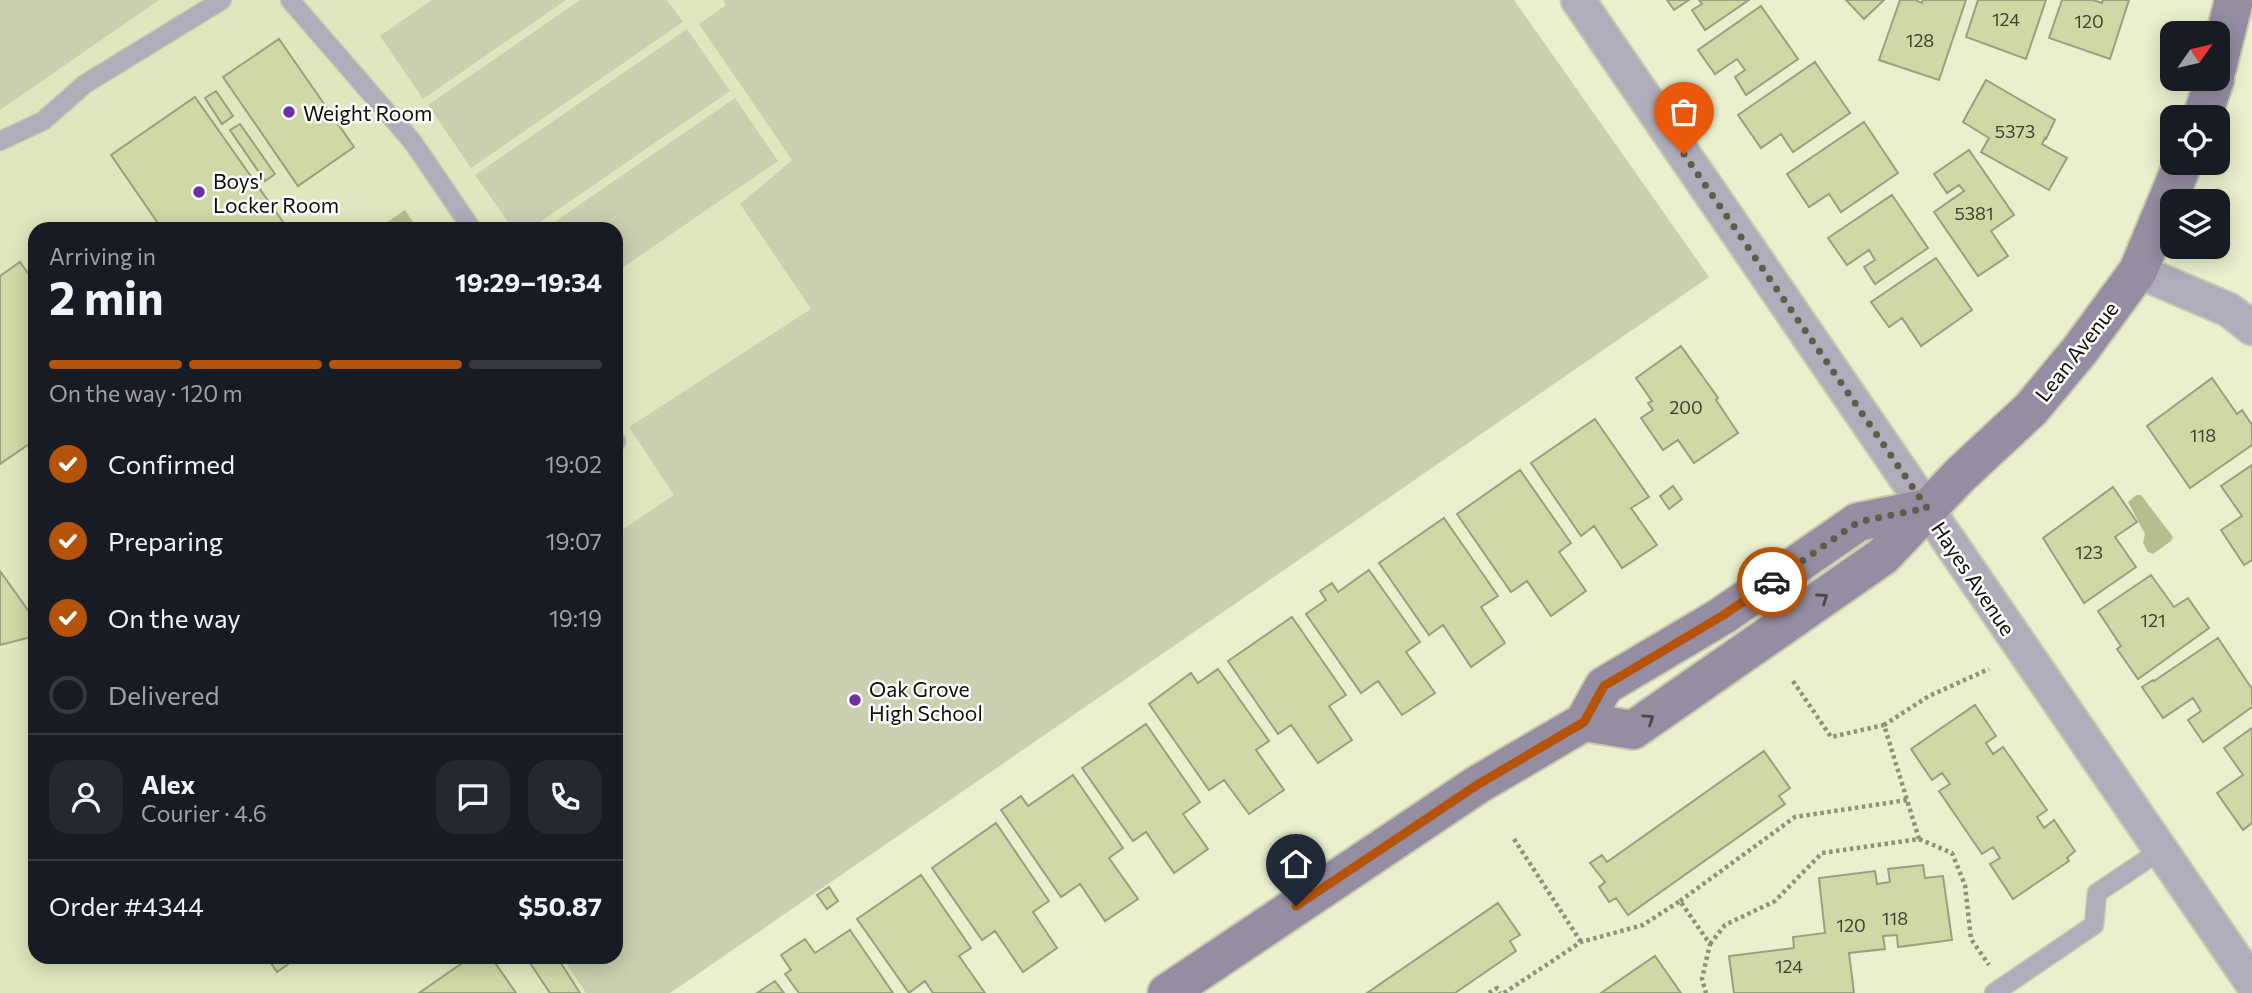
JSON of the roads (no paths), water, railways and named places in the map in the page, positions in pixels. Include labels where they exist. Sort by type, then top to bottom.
[{"type":"street","name":"Hayes Avenue","points":[[1578,0],[2252,983]]},
{"type":"street","points":[[2229,21],[2234,0]]},
{"type":"street","name":"Lean Avenue","points":[[1584,722],[1633,730],[1883,556],[1927,508],[2031,409],[2080,350],[2138,271],[2178,175]]},
{"type":"street","points":[[2138,271],[2229,310],[2252,328]]},
{"type":"street","points":[[1167,993],[1477,785],[1584,722],[1604,686],[1722,616],[1858,522],[1927,508]]},
{"type":"lane","points":[[0,141],[43,121],[85,84],[222,0]]},
{"type":"lane","points":[[290,0],[412,141],[467,222]]},
{"type":"lane","points":[[1999,989],[2094,925],[2097,893],[2161,850]]},
{"type":"place","name":"Weight Room","points":[[289,112]]},
{"type":"place","name":"Boys' Locker Room","points":[[199,192]]},
{"type":"place","name":"Oak Grove High School","points":[[855,700]]}]
